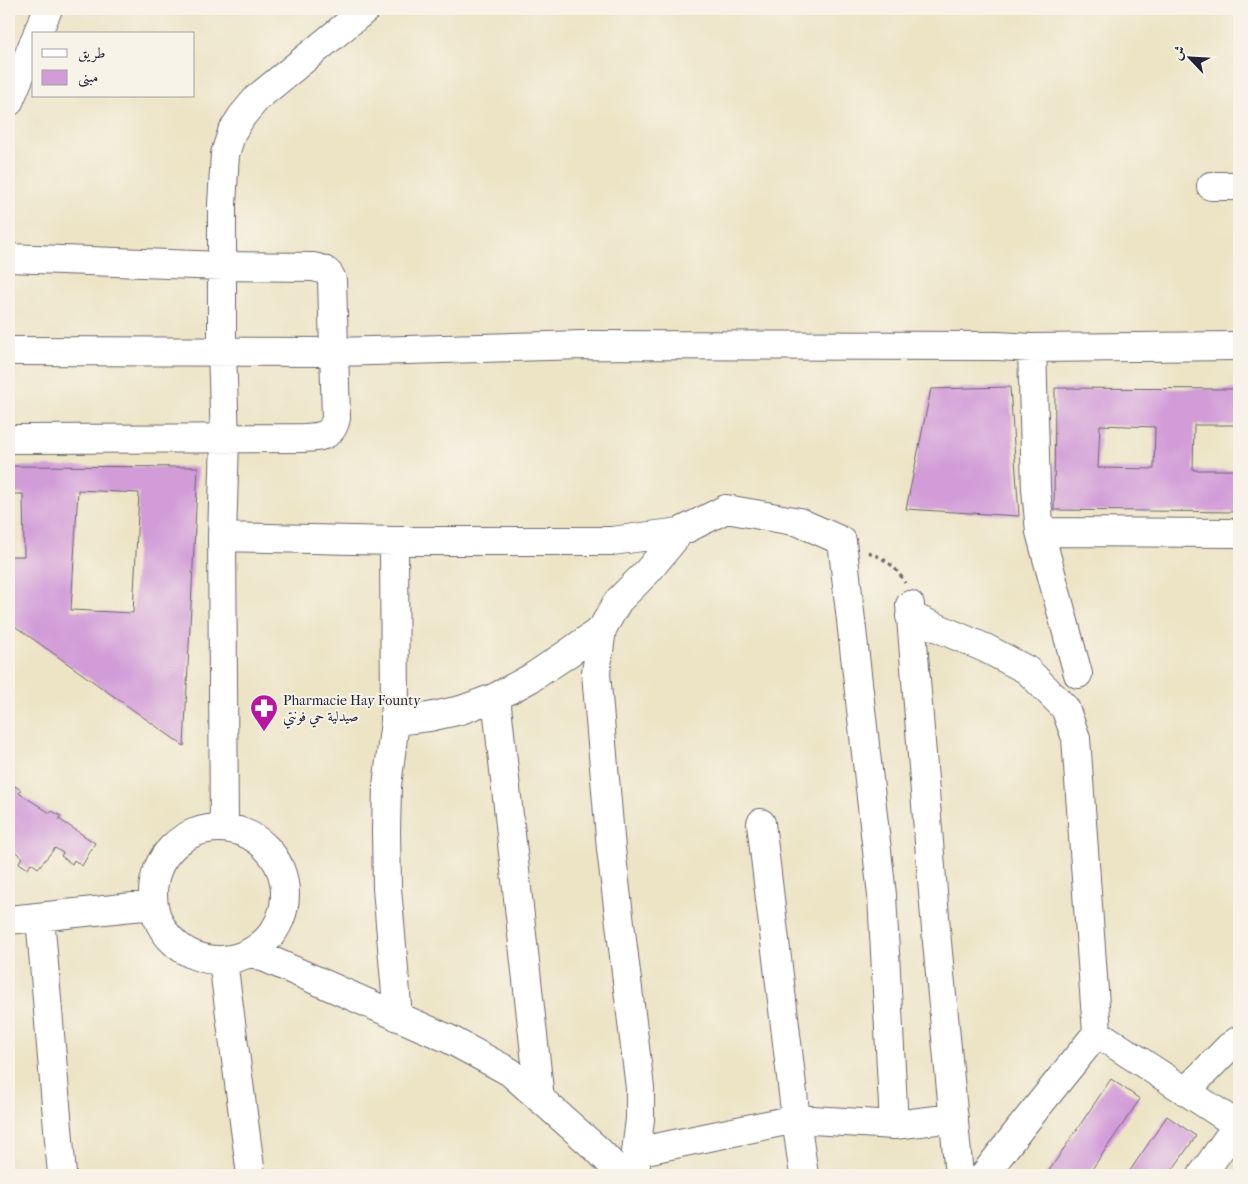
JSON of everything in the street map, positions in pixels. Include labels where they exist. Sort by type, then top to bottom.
[{"type":"street","points":[[38,32],[48,9]]},
{"type":"street","points":[[224,828],[222,537],[225,440],[222,350],[222,204],[225,154],[232,132],[257,98],[366,9]]},
{"type":"street","points":[[9,102],[32,47]]},
{"type":"street","points":[[1211,186],[1239,186]]},
{"type":"street","points":[[9,258],[222,266],[314,267],[326,270],[332,280],[336,418],[334,426],[330,431],[321,436],[304,438],[225,440],[9,439]]},
{"type":"street","points":[[10,350],[335,352],[584,345],[998,346],[1032,348],[1239,346]]},
{"type":"street","points":[[1032,348],[1036,489],[1040,532],[1078,674]]},
{"type":"street","points":[[222,537],[394,541],[612,541],[680,532],[726,509],[799,522],[842,541],[882,894],[894,1125]]},
{"type":"street","points":[[680,532],[648,571],[618,601],[602,629],[596,673],[611,849],[640,1088],[640,1119],[636,1163],[796,1119],[894,1125],[954,1118]]},
{"type":"street","points":[[1040,532],[1239,533]]},
{"type":"street","points":[[394,541],[395,721],[387,786],[386,831],[387,888],[398,1017]]},
{"type":"street","points":[[910,610],[1027,670],[1065,708],[1076,738],[1097,1033],[984,1175]]},
{"type":"street","points":[[910,610],[936,932],[959,1175]]},
{"type":"street","points":[[395,721],[429,717],[461,710],[496,697],[531,678],[602,629]]},
{"type":"street","points":[[496,697],[540,1099]]},
{"type":"street","points":[[761,823],[804,1175]]},
{"type":"street","points":[[224,828],[245,833],[262,844],[276,860],[283,879],[285,900],[280,920],[268,938],[252,952],[238,958],[223,961],[199,958],[178,947],[162,930],[152,905],[152,887],[158,867],[169,850],[185,837],[204,829],[224,828]]},
{"type":"street","points":[[9,920],[152,905]]},
{"type":"street","points":[[40,917],[62,1175]]},
{"type":"street","points":[[252,952],[449,1039],[510,1072],[599,1151],[622,1175]]},
{"type":"street","points":[[223,961],[251,1175]]},
{"type":"street","points":[[1097,1033],[1238,1126],[1202,1175]]},
{"type":"street","points":[[1186,1091],[1229,1047],[1239,1040]]},
{"type":"path","points":[[842,541],[879,556],[891,565],[901,576],[908,590],[910,610]]},
{"type":"building","points":[[1010,387],[1019,516],[906,509],[931,389]]},
{"type":"building","points":[[1055,388],[1239,389],[1239,425],[1194,425],[1193,470],[1239,470],[1239,512],[1054,510]],"holes":[[[1100,425],[1155,427],[1154,469],[1098,468]]]},
{"type":"building","points":[[9,466],[198,467],[184,746],[9,622],[9,556],[24,556],[23,494],[9,494]],"holes":[[[78,490],[139,493],[133,613],[71,610]]]},
{"type":"building","points":[[10,783],[21,790],[19,793],[50,813],[52,811],[61,816],[59,819],[95,843],[82,866],[74,860],[72,864],[61,856],[63,853],[55,848],[38,868],[31,863],[28,869],[19,863],[22,857],[9,847]]},
{"type":"building","points":[[1111,1079],[1140,1099],[1088,1175],[1046,1175]]},
{"type":"building","points":[[1167,1116],[1196,1136],[1169,1175],[1127,1175]]},
{"type":"place","name":"Pharmacie Hay Founty صيدلية حي فونتي","points":[[264,732]]}]
